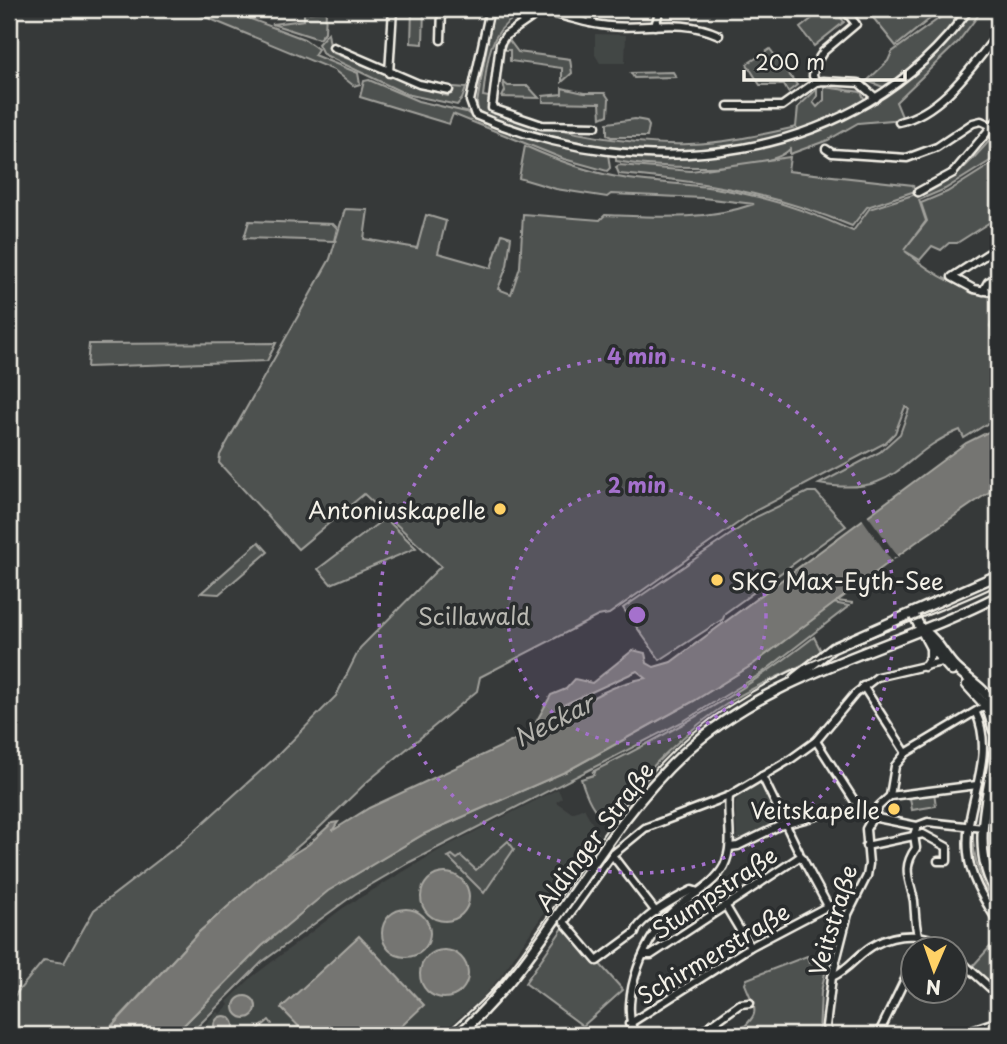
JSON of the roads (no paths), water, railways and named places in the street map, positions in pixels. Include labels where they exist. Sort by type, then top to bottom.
[{"type":"main road","name":"Aldinger Straße","points":[[784,686],[833,648],[998,575]]},
{"type":"main road","name":"Aldinger Straße","points":[[458,1035],[506,989],[619,826],[654,784],[712,729],[784,686],[859,652],[941,624],[998,596]]},
{"type":"main road","points":[[913,614],[930,646],[992,703],[998,725],[983,828],[983,861],[998,895]]},
{"type":"main road","points":[[933,636],[941,624]]},
{"type":"main road","points":[[923,630],[933,636],[946,661]]},
{"type":"street","points":[[389,73],[393,9]]},
{"type":"street","points":[[441,40],[442,9]]},
{"type":"street","points":[[491,9],[470,101],[472,112],[484,119],[526,133],[599,149],[698,155],[738,150],[794,137],[828,124],[876,98],[909,75],[934,51],[969,9]]},
{"type":"street","points":[[596,127],[542,125],[492,108],[500,44],[505,36],[531,18],[535,9],[590,23],[697,25],[719,35]]},
{"type":"street","points":[[590,23],[595,9]]},
{"type":"street","points":[[655,26],[660,9]]},
{"type":"street","points":[[816,82],[813,76],[816,61],[856,24],[844,9]]},
{"type":"street","points":[[899,122],[918,116],[959,83],[998,34]]},
{"type":"street","points":[[333,47],[419,84],[449,89]]},
{"type":"street","points":[[734,104],[782,106],[816,82],[859,83],[876,98]]},
{"type":"street","points":[[918,192],[953,173],[998,119]]},
{"type":"street","points":[[826,149],[832,153],[902,159],[920,156],[973,123],[981,121],[992,126]]},
{"type":"street","points":[[998,247],[952,277],[983,291],[998,293]]},
{"type":"street","points":[[983,291],[988,282],[998,277]]},
{"type":"street","points":[[922,668],[930,657],[930,646]]},
{"type":"street","name":"Aldinger Straße","points":[[612,855],[656,912],[636,927],[635,933],[597,961],[564,922],[612,855],[645,828],[729,796],[816,741],[863,686],[892,672],[946,661]]},
{"type":"street","points":[[863,686],[906,753],[992,703]]},
{"type":"street","points":[[976,713],[985,741],[969,826],[967,852],[971,869],[998,922]]},
{"type":"street","points":[[816,741],[861,811]]},
{"type":"street","name":"Veitstraße","points":[[829,1035],[826,1026],[832,977],[853,898],[867,876],[866,829],[872,817],[890,796],[895,766],[906,753]]},
{"type":"street","points":[[762,776],[828,906]]},
{"type":"street","points":[[890,796],[908,796],[945,786],[977,785]]},
{"type":"street","points":[[635,1035],[629,1024],[631,990],[645,955],[664,921],[711,883],[723,867],[730,847],[729,796]]},
{"type":"street","points":[[831,811],[861,811],[872,817],[917,826],[928,822],[983,828]]},
{"type":"street","points":[[730,847],[785,825],[820,815]]},
{"type":"street","points":[[917,826],[914,835],[916,848],[908,861],[906,883],[913,898],[918,935]]},
{"type":"street","points":[[866,846],[923,834],[944,844],[947,861],[938,862]]},
{"type":"street","name":"Stumpstraße","points":[[645,955],[651,955],[800,854]]},
{"type":"street","points":[[656,912],[692,890],[698,892]]},
{"type":"street","name":"Schirmerstraße","points":[[629,1024],[750,947],[828,906],[853,898]]},
{"type":"street","points":[[725,905],[750,947]]},
{"type":"street","points":[[832,977],[844,972],[875,944],[922,936]]},
{"type":"street","points":[[968,968],[998,995]]},
{"type":"street","points":[[878,1035],[898,994]]},
{"type":"street","points":[[697,1035],[740,1004],[750,1003]]},
{"type":"street","points":[[957,1035],[998,1021]]},
{"type":"water","name":"Neckar","points":[[998,427],[998,486],[915,543],[752,665],[694,701],[567,771],[424,834],[328,891],[262,946],[174,1035],[104,1035],[198,933],[271,868],[309,844],[332,823],[338,822],[332,831],[369,808],[530,733],[551,695],[566,689],[575,679],[592,683],[633,650],[645,653],[647,663],[654,667],[671,662],[966,443]],"holes":[[[637,671],[646,678],[599,694],[557,721],[552,717],[559,707]]]},
{"type":"water","points":[[445,873],[462,880],[469,897],[462,914],[445,921],[428,914],[421,897],[428,880]]},
{"type":"water","points":[[406,909],[415,910],[423,916],[429,924],[429,942],[423,950],[415,956],[406,957],[397,956],[389,950],[383,942],[382,933],[383,924],[389,916],[397,910]]},
{"type":"water","points":[[359,936],[424,1005],[392,1035],[307,1035],[281,1008]]},
{"type":"water","points":[[444,950],[461,957],[468,974],[461,991],[444,998],[427,991],[420,974],[427,957]]},
{"type":"water","points":[[245,996],[255,1003],[256,1007],[249,1017],[245,1018],[235,1011],[234,1007],[241,997]]},
{"type":"water","points":[[220,1016],[228,1016],[234,1026],[228,1036],[220,1036],[214,1030],[214,1022]]},
{"type":"waterway","points":[[837,601],[853,603]]},
{"type":"waterway","points":[[973,831],[979,873],[998,912]]},
{"type":"waterway","points":[[252,1035],[269,1020],[272,1024]]},
{"type":"tram line","points":[[443,1035],[501,980],[638,789],[693,733],[727,707],[801,666],[998,585]]},
{"type":"place","name":"Antoniuskapelle","points":[[500,509]]},
{"type":"place","name":"SKG Max-Eyth-See","points":[[717,580]]},
{"type":"place","name":"Veitskapelle","points":[[894,809]]},
{"type":"park label","name":"Scillawald","points":[[474,615]]}]
